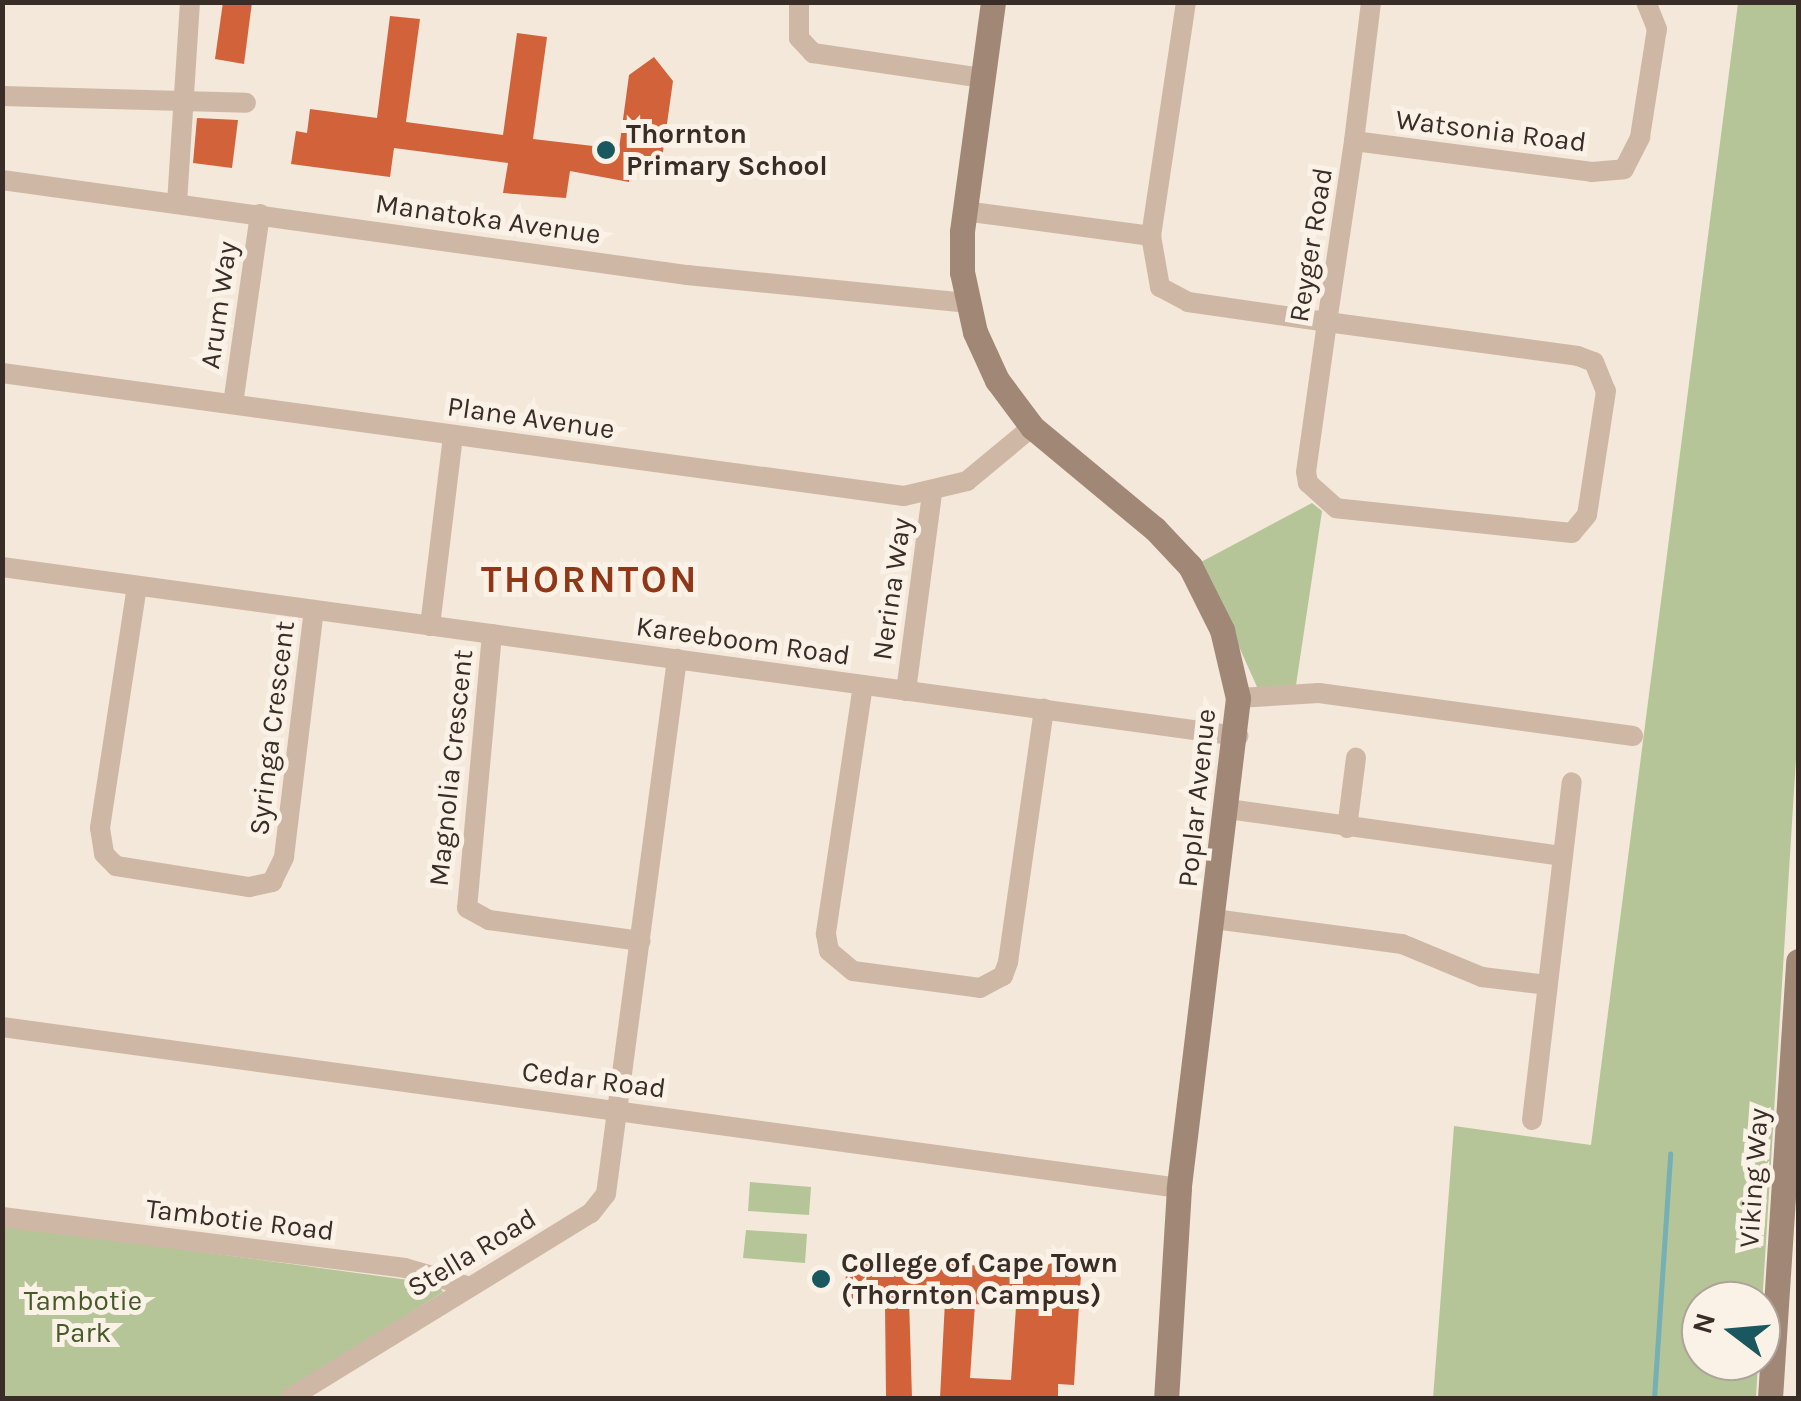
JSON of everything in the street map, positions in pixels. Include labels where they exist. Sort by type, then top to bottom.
[{"type":"street","points":[[177,203],[190,2]]},
{"type":"street","points":[[799,2],[799,38],[814,53],[983,78]]},
{"type":"street","name":"Poplar Avenue","points":[[993,2],[964,212],[967,303],[984,357],[1032,428],[1155,528],[1190,566],[1222,630],[1238,698],[1238,736],[1178,1188],[1166,1398]]},
{"type":"street","points":[[1186,2],[1152,236],[1152,270],[1174,297],[1326,322]]},
{"type":"street","name":"Reyger Road","points":[[1326,322],[1578,356],[1599,368],[1606,390],[1587,515],[1572,533],[1336,508],[1314,494],[1306,472],[1326,322],[1354,141],[1371,2]]},
{"type":"street","name":"Watsonia Road","points":[[1354,141],[1592,172],[1624,169],[1640,137],[1657,29],[1646,2]]},
{"type":"street","points":[[2,96],[246,103]]},
{"type":"street","name":"Manatoka Avenue","points":[[2,180],[706,277],[933,305],[967,303]]},
{"type":"street","points":[[964,212],[1152,236]]},
{"type":"street","name":"Arum Way","points":[[233,404],[260,214]]},
{"type":"street","name":"Plane Avenue","points":[[2,373],[863,491],[932,494],[967,480],[1032,428]]},
{"type":"street","points":[[430,626],[453,436]]},
{"type":"street","name":"Nerina Way","points":[[906,691],[932,494]]},
{"type":"street","name":"Kareeboom Road","points":[[2,567],[1238,736]]},
{"type":"street","name":"Syringa Crescent","points":[[136,586],[100,828],[104,854],[116,866],[249,887],[272,882],[284,857],[314,610]]},
{"type":"street","name":"Magnolia Crescent","points":[[492,634],[467,908],[489,920],[640,941]]},
{"type":"street","points":[[618,1110],[677,660]]},
{"type":"street","points":[[862,685],[826,934],[829,952],[853,971],[980,988],[1003,976],[1044,710]]},
{"type":"street","points":[[1238,698],[1319,692],[1633,736]]},
{"type":"street","points":[[1346,828],[1356,758]]},
{"type":"street","points":[[1532,1120],[1572,782]]},
{"type":"street","points":[[1228,809],[1563,856]]},
{"type":"street","points":[[1214,919],[1414,946],[1470,973],[1548,985]]},
{"type":"street","name":"Viking Way","points":[[1770,1398],[1798,961]]},
{"type":"street","name":"Cedar Road","points":[[2,1027],[1178,1188]]},
{"type":"street","name":"Stella Road","points":[[290,1398],[597,1208],[608,1184],[618,1110]]},
{"type":"street","name":"Tambotie Road","points":[[2,1216],[405,1268],[467,1286]]},
{"type":"green space","points":[[1738,3],[1798,3],[1798,726],[1764,1281],[1681,1281],[1681,1381],[1757,1381],[1756,1398],[1433,1398],[1454,1126],[1591,1145]]},
{"type":"green space","points":[[1312,503],[1322,511],[1296,685],[1258,689],[1201,562]]},
{"type":"green space","points":[[750,1182],[811,1187],[809,1215],[748,1211]]},
{"type":"green space","name":"Tambotie Park","points":[[3,1225],[438,1284],[443,1292],[277,1398],[3,1398]]},
{"type":"green space","points":[[746,1230],[807,1234],[805,1263],[743,1258]]},
{"type":"building","points":[[223,2],[252,2],[244,64],[215,59]]},
{"type":"building","points":[[390,16],[420,19],[406,122],[503,135],[517,33],[547,37],[533,139],[619,149],[629,75],[654,57],[673,81],[660,173],[631,169],[629,182],[570,171],[566,198],[503,193],[508,163],[394,148],[390,177],[291,164],[296,131],[307,133],[310,109],[377,118]]},
{"type":"building","points":[[197,118],[238,120],[232,168],[193,163]]},
{"type":"building","points":[[948,1258],[978,1260],[977,1271],[1035,1274],[1044,1272],[1045,1263],[1073,1265],[1072,1273],[1081,1274],[1074,1385],[1058,1384],[1058,1398],[940,1398],[945,1301],[909,1299],[912,1398],[886,1398],[885,1302],[844,1299],[847,1263],[947,1270]],"holes":[[[975,1304],[1016,1307],[1011,1380],[970,1378]]]},
{"type":"waterway","points":[[1654,1398],[1670,1154]]},
{"type":"place","name":"Thornton Primary School","points":[[606,150]]},
{"type":"place","name":"College of Cape Town (Thornton Campus)","points":[[821,1279]]},
{"type":"district","name":"THORNTON","points":[[590,580]]}]
